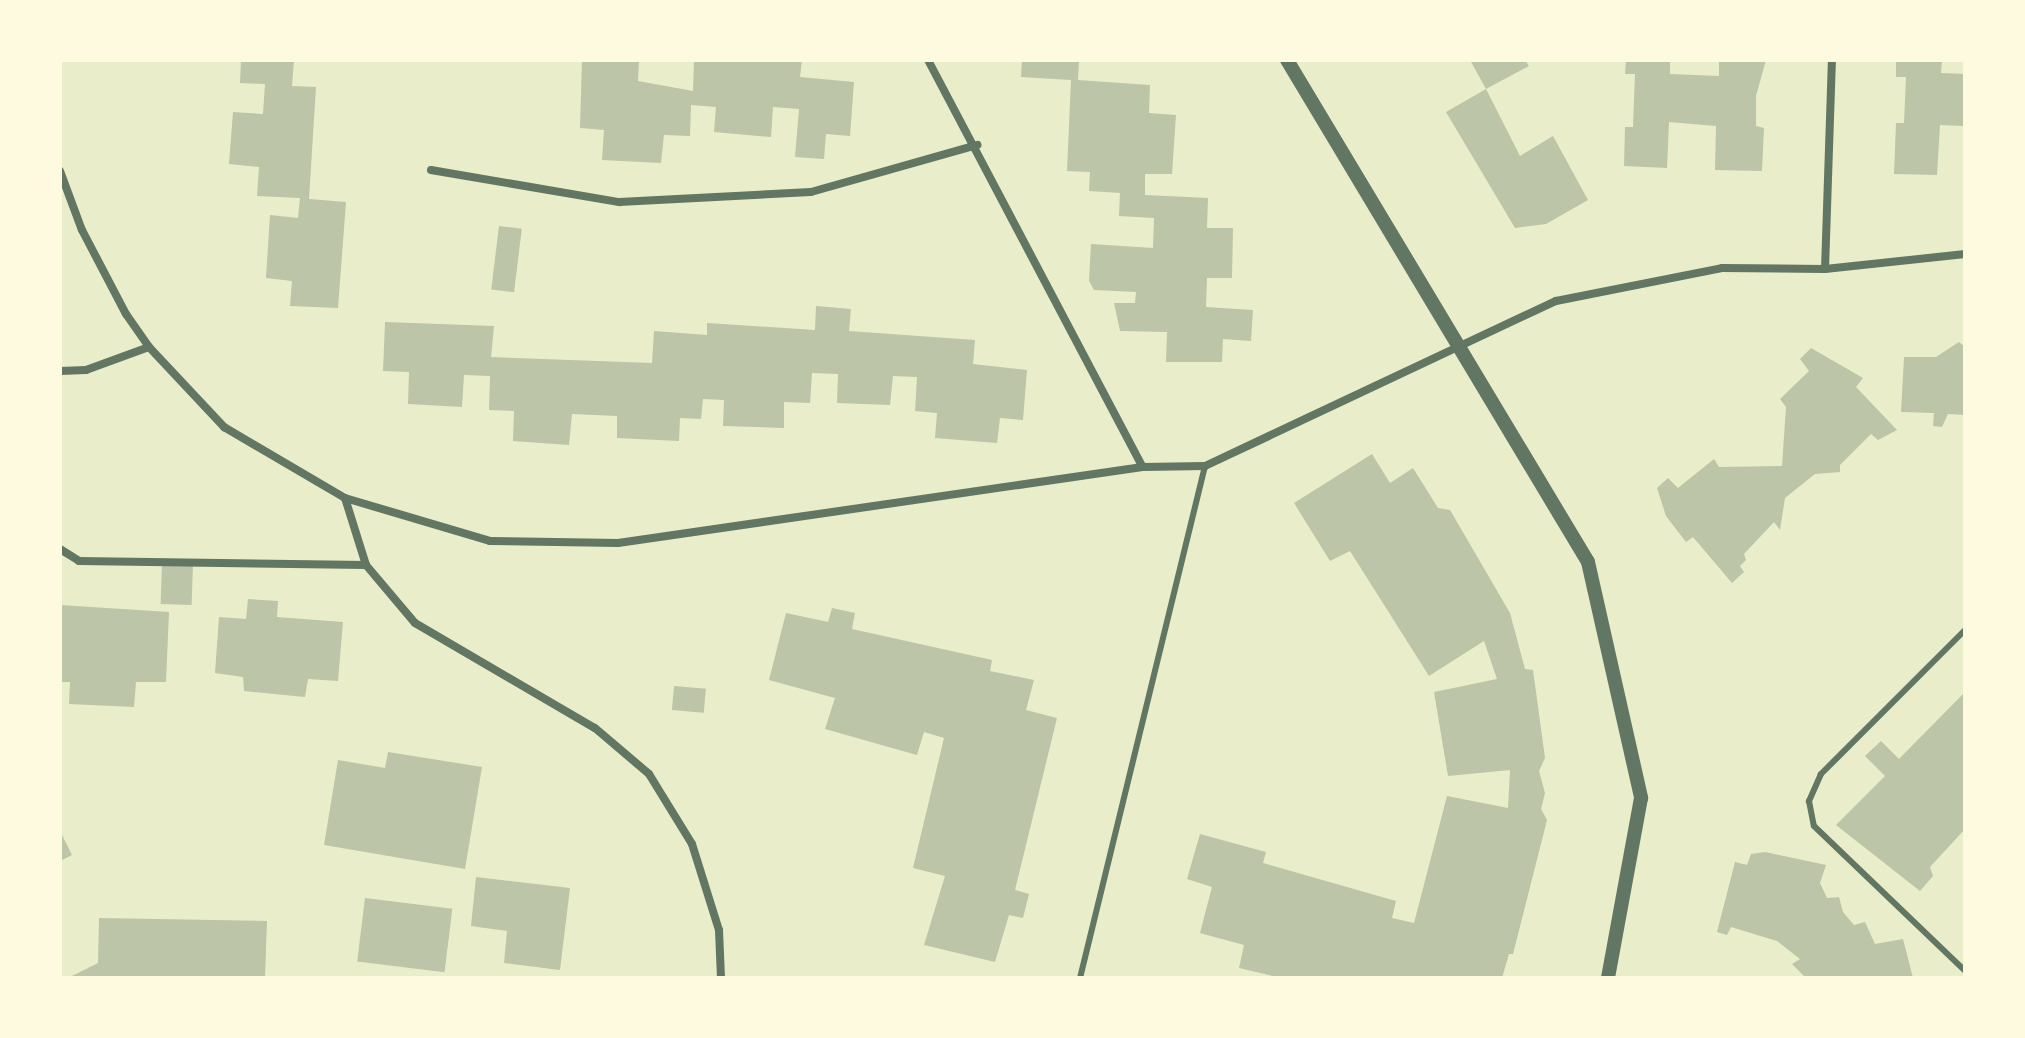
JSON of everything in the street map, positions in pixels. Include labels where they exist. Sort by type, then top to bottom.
[{"type":"street","points":[[928,60],[977,145],[1143,467]]},
{"type":"street","points":[[1287,60],[1588,562],[1641,798],[1608,978]]},
{"type":"street","points":[[1825,269],[1832,60]]},
{"type":"street","points":[[431,170],[619,202],[811,192],[977,145]]},
{"type":"street","points":[[60,171],[82,230],[149,347],[224,427],[345,498],[490,541],[618,543],[1143,467],[1205,466],[1556,301],[1722,268],[1825,269],[1965,254]]},
{"type":"street","points":[[60,371],[86,370],[149,347]]},
{"type":"street","points":[[345,498],[366,565],[415,623],[595,728],[649,774],[692,844],[719,930],[721,978]]},
{"type":"street","points":[[60,549],[79,561],[366,565]]},
{"type":"lane","points":[[1080,978],[1205,466]]},
{"type":"lane","points":[[1965,630],[1821,774],[1809,801],[1814,826],[1965,971]]},
{"type":"building","points":[[241,60],[294,60],[292,86],[316,87],[309,199],[346,202],[338,308],[290,306],[292,281],[266,278],[270,215],[298,218],[300,198],[257,196],[259,167],[229,164],[233,112],[263,114],[265,84],[240,83]]},
{"type":"building","points":[[582,60],[639,60],[638,81],[693,91],[694,60],[802,60],[800,77],[854,82],[850,136],[826,134],[824,159],[795,157],[799,109],[773,107],[771,137],[714,132],[716,107],[691,105],[690,136],[664,135],[661,163],[602,160],[604,130],[580,128]]},
{"type":"building","points":[[1022,60],[1079,60],[1078,80],[1150,85],[1149,113],[1176,115],[1172,174],[1145,174],[1145,195],[1208,198],[1207,228],[1233,228],[1232,278],[1207,278],[1206,307],[1253,310],[1251,341],[1223,339],[1222,362],[1166,362],[1167,332],[1120,331],[1114,303],[1135,303],[1136,292],[1094,290],[1089,281],[1091,244],[1153,248],[1154,218],[1119,216],[1120,193],[1089,191],[1090,172],[1067,171],[1071,80],[1021,77]]},
{"type":"building","points":[[1470,60],[1525,60],[1529,66],[1486,89]]},
{"type":"building","points":[[1626,60],[1670,60],[1670,74],[1719,76],[1719,60],[1766,60],[1756,96],[1756,126],[1764,128],[1762,171],[1715,170],[1716,126],[1669,122],[1667,168],[1624,166],[1625,127],[1633,127],[1635,74],[1625,74]]},
{"type":"building","points":[[1896,60],[1942,60],[1941,73],[1965,74],[1965,126],[1940,125],[1937,175],[1894,174],[1896,123],[1904,123],[1906,77],[1896,77]]},
{"type":"building","points":[[1486,89],[1520,156],[1553,136],[1588,200],[1546,224],[1515,228],[1446,112]]},
{"type":"building","points":[[499,226],[522,229],[514,292],[491,290]]},
{"type":"building","points":[[816,306],[851,309],[849,331],[975,340],[973,364],[1027,370],[1023,420],[1000,418],[997,443],[935,438],[937,413],[915,411],[917,377],[893,376],[890,405],[837,403],[838,374],[812,373],[810,403],[784,402],[784,428],[723,426],[724,400],[703,399],[701,419],[680,418],[679,441],[617,438],[617,416],[572,414],[569,445],[513,441],[514,411],[489,410],[490,376],[464,375],[462,407],[408,404],[409,372],[383,371],[385,322],[494,326],[491,357],[652,363],[654,331],[707,335],[707,323],[815,330]]},
{"type":"building","points":[[1959,342],[1965,347],[1965,415],[1948,414],[1942,427],[1933,426],[1934,413],[1901,412],[1904,357],[1936,357]]},
{"type":"building","points":[[1811,348],[1863,378],[1856,387],[1897,430],[1878,440],[1871,434],[1840,465],[1840,472],[1815,474],[1785,498],[1780,530],[1774,522],[1744,554],[1746,560],[1740,566],[1744,572],[1732,583],[1693,537],[1686,542],[1666,516],[1657,488],[1668,478],[1678,488],[1714,459],[1719,467],[1782,466],[1786,407],[1780,399],[1809,371],[1800,359]]},
{"type":"building","points":[[1372,454],[1390,483],[1413,468],[1438,508],[1450,510],[1510,613],[1525,669],[1533,670],[1545,758],[1539,771],[1545,793],[1541,809],[1547,820],[1513,954],[1509,954],[1502,978],[1281,978],[1239,968],[1244,945],[1200,933],[1212,887],[1187,879],[1200,834],[1266,852],[1263,863],[1396,901],[1392,918],[1414,923],[1447,796],[1508,808],[1510,770],[1448,776],[1434,692],[1497,679],[1484,641],[1429,676],[1350,551],[1330,561],[1294,503]]},
{"type":"building","points":[[162,564],[193,565],[192,605],[161,604]]},
{"type":"building","points":[[248,599],[278,601],[277,617],[343,622],[338,681],[308,679],[305,697],[244,691],[243,677],[215,673],[219,617],[246,619]]},
{"type":"building","points":[[60,605],[169,612],[166,682],[136,682],[134,707],[69,704],[70,682],[60,682]]},
{"type":"building","points":[[832,608],[855,613],[852,629],[992,660],[990,671],[1034,680],[1026,710],[1057,718],[1015,890],[1029,894],[1023,918],[1009,915],[995,962],[924,945],[945,876],[913,868],[944,738],[924,732],[917,755],[825,729],[835,698],[769,680],[786,613],[828,622]]},
{"type":"building","points":[[674,686],[706,689],[704,713],[672,710]]},
{"type":"building","points":[[1965,692],[1965,829],[1930,867],[1933,876],[1920,891],[1836,825],[1885,776],[1865,756],[1881,741],[1899,759]]},
{"type":"building","points":[[388,752],[482,767],[465,869],[324,845],[338,760],[385,768]]},
{"type":"building","points":[[60,831],[72,855],[60,861]]},
{"type":"building","points":[[1765,852],[1826,865],[1820,883],[1827,898],[1839,897],[1843,912],[1854,925],[1865,922],[1875,944],[1903,939],[1913,978],[1805,977],[1792,964],[1800,959],[1777,941],[1731,927],[1727,935],[1717,932],[1735,862],[1747,865],[1751,854]]},
{"type":"building","points":[[476,877],[570,888],[560,970],[504,963],[507,931],[471,926]]},
{"type":"building","points":[[365,898],[452,909],[445,972],[357,962]]},
{"type":"building","points":[[99,918],[267,921],[265,978],[68,978],[98,963]]}]
